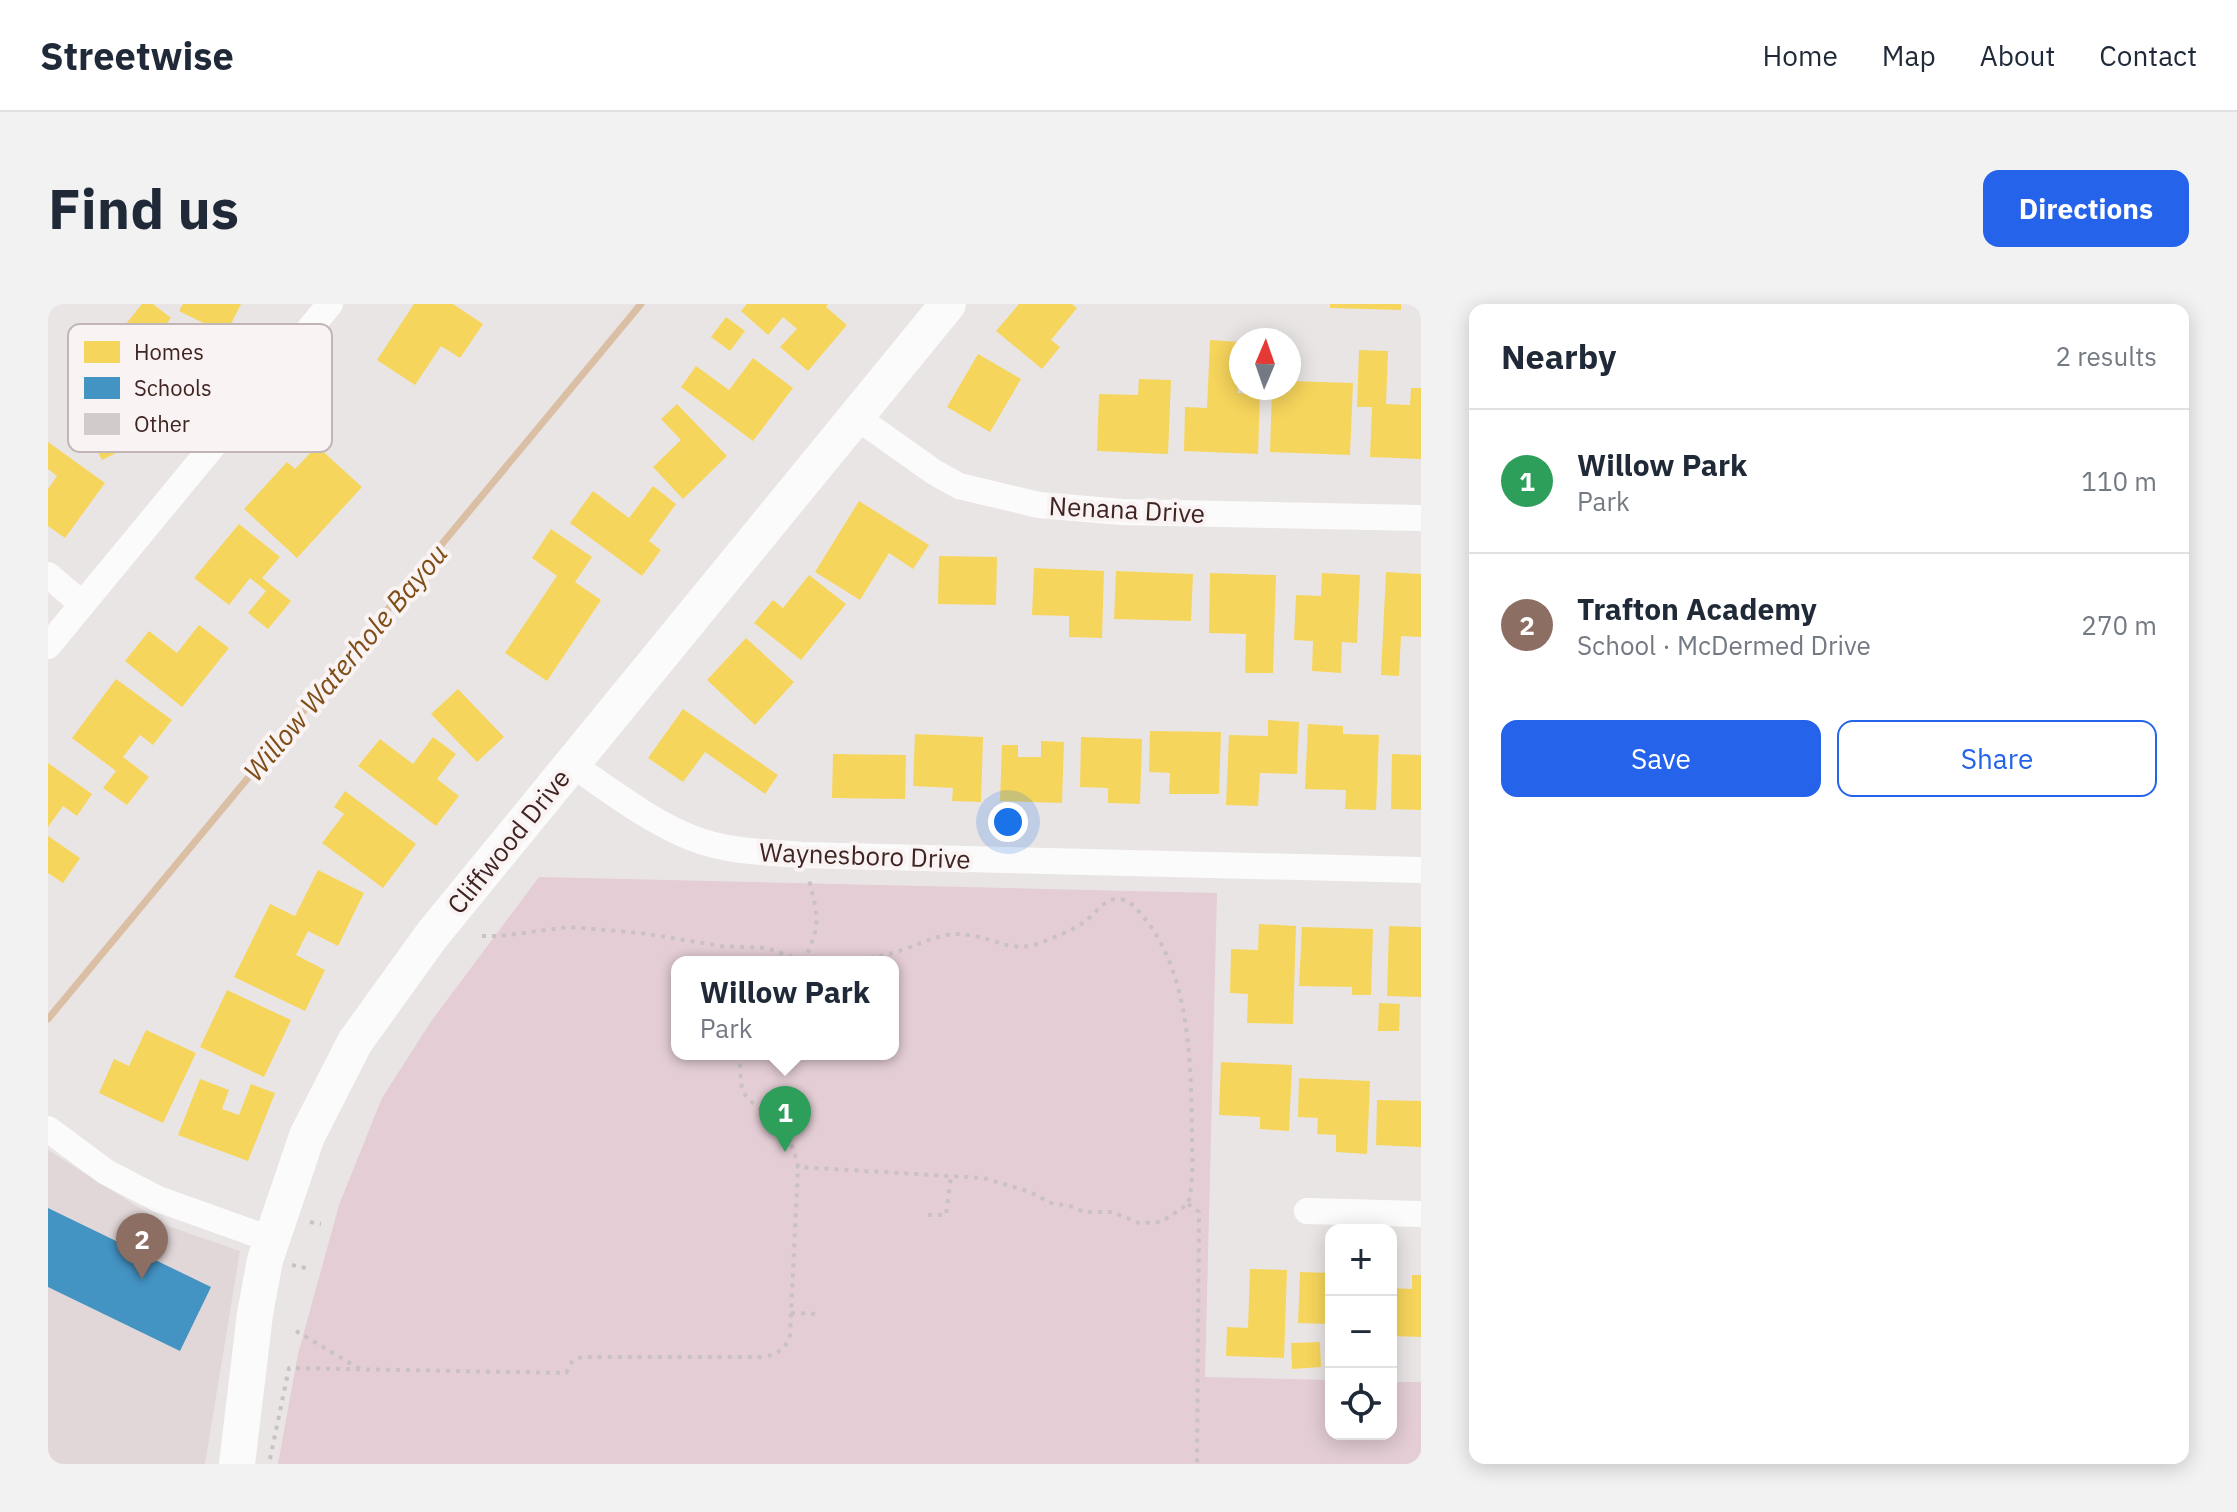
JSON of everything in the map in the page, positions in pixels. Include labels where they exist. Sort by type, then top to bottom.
[{"type":"street","points":[[313,324],[330,304]]},
{"type":"street","name":"Cliffwood Drive","points":[[237,1464],[255,1314],[270,1239],[307,1136],[355,1042],[432,935],[948,304]]},
{"type":"street","name":"Nenana Drive","points":[[855,416],[959,486],[1039,505],[1122,512],[1421,518]]},
{"type":"street","points":[[48,646],[208,452]]},
{"type":"street","points":[[48,575],[82,604]]},
{"type":"street","name":"Waynesboro Drive","points":[[571,764],[640,810],[692,838],[737,850],[802,855],[1421,870]]},
{"type":"street","points":[[48,1129],[106,1172],[158,1199],[270,1239]]},
{"type":"street","points":[[1307,1211],[1421,1214]]},
{"type":"path","points":[[802,855],[816,908],[817,932],[807,956]]},
{"type":"path","points":[[798,1167],[984,1178],[1030,1192],[1051,1203],[1084,1212],[1112,1212],[1139,1223],[1161,1222],[1188,1204],[1191,1192],[1191,1064],[1181,1006],[1165,949],[1136,907],[1115,899],[1100,906],[1085,922],[1043,942],[1019,947],[996,944],[971,935],[945,934],[905,949],[869,956]]},
{"type":"path","points":[[482,936],[569,927],[641,933],[721,946],[767,948],[788,956]]},
{"type":"path","points":[[269,1464],[289,1368],[566,1373],[573,1360],[582,1357],[767,1357],[787,1345],[798,1167],[786,1132],[754,1105],[742,1090],[740,1060]]},
{"type":"path","points":[[928,1215],[946,1215],[951,1175]]},
{"type":"path","points":[[1188,1204],[1199,1212],[1197,1464]]},
{"type":"path","points":[[791,1313],[818,1314]]},
{"type":"path","points":[[296,1331],[360,1369]]},
{"type":"shaded area","points":[[539,877],[1217,893],[1205,1377],[1325,1380],[1325,1440],[1397,1440],[1397,1382],[1421,1382],[1421,1464],[278,1464],[298,1354],[339,1205],[382,1098],[432,1020]]},
{"type":"shaded area","points":[[48,1150],[168,1226],[240,1251],[205,1464],[48,1464]]},
{"type":"building: Homes","points":[[142,304],[153,304],[171,318],[166,324],[126,324]]},
{"type":"building: Homes","points":[[183,304],[241,304],[231,324],[206,324],[179,311]]},
{"type":"building: Homes","points":[[414,304],[453,304],[483,324],[460,358],[441,346],[415,385],[377,360]]},
{"type":"building: Homes","points":[[747,304],[828,304],[826,307],[847,325],[808,371],[780,347],[797,329],[783,317],[768,335],[741,311]]},
{"type":"building: Homes","points":[[1019,304],[1072,304],[1077,308],[1051,340],[1060,347],[1042,369],[996,331]]},
{"type":"building: Homes","points":[[1330,304],[1401,304],[1401,310],[1330,308]]},
{"type":"building: Homes","points":[[726,317],[745,331],[730,351],[711,337]]},
{"type":"building: Homes","points":[[1210,340],[1229,341],[1229,400],[1260,400],[1258,454],[1184,451],[1185,407],[1207,408]]},
{"type":"building: Homes","points":[[1359,350],[1388,351],[1386,404],[1410,405],[1411,388],[1421,388],[1421,459],[1370,457],[1372,407],[1357,407]]},
{"type":"building: Homes","points":[[978,354],[1021,379],[990,432],[947,407]]},
{"type":"building: Homes","points":[[753,358],[793,388],[753,441],[681,387],[696,366],[729,390]]},
{"type":"building: Homes","points":[[1139,379],[1171,380],[1168,454],[1097,451],[1099,394],[1138,395]]},
{"type":"building: Homes","points":[[1301,381],[1353,383],[1350,455],[1270,452],[1272,400],[1301,400]]},
{"type":"building: Homes","points":[[677,404],[727,456],[683,499],[653,467],[681,440],[661,419]]},
{"type":"building: Homes","points":[[48,442],[105,483],[65,538],[48,526],[48,489],[57,476],[48,469]]},
{"type":"building: Homes","points":[[98,452],[118,452],[102,460]]},
{"type":"building: Homes","points":[[311,452],[324,452],[362,487],[297,558],[244,509],[287,462],[295,469]]},
{"type":"building: Homes","points":[[653,486],[676,504],[649,541],[661,550],[642,576],[570,523],[593,491],[629,518]]},
{"type":"building: Homes","points":[[859,501],[929,545],[913,569],[889,553],[860,600],[815,572]]},
{"type":"building: Homes","points":[[239,524],[280,557],[262,578],[291,601],[268,629],[248,613],[266,591],[250,578],[229,605],[194,578]]},
{"type":"building: Homes","points":[[551,529],[592,557],[575,582],[601,600],[547,681],[505,653],[557,576],[532,558]]},
{"type":"building: Homes","points":[[939,556],[997,557],[996,605],[938,604]]},
{"type":"building: Homes","points":[[1034,568],[1104,571],[1102,638],[1069,637],[1069,616],[1032,615]]},
{"type":"building: Homes","points":[[1116,571],[1193,574],[1191,621],[1114,619]]},
{"type":"building: Homes","points":[[1386,572],[1421,574],[1421,637],[1401,636],[1399,676],[1381,675]]},
{"type":"building: Homes","points":[[1210,573],[1276,575],[1273,673],[1245,673],[1246,634],[1209,633]]},
{"type":"building: Homes","points":[[1322,573],[1360,575],[1357,643],[1342,642],[1341,673],[1312,671],[1313,641],[1294,640],[1296,595],[1321,596]]},
{"type":"building: Homes","points":[[809,575],[846,604],[801,660],[754,623],[773,600],[783,608]]},
{"type":"building: Homes","points":[[199,625],[229,648],[182,707],[125,661],[149,631],[177,653]]},
{"type":"building: Homes","points":[[746,638],[794,682],[755,725],[707,680]]},
{"type":"building: Homes","points":[[116,679],[172,720],[153,745],[140,735],[123,757],[149,777],[127,805],[103,788],[116,771],[72,738]]},
{"type":"building: Homes","points":[[458,689],[504,737],[477,762],[431,714]]},
{"type":"building: Homes","points":[[683,709],[778,775],[765,794],[705,752],[683,782],[648,758]]},
{"type":"building: Homes","points":[[1268,720],[1299,722],[1297,774],[1260,773],[1258,806],[1226,805],[1229,735],[1268,736]]},
{"type":"building: Homes","points":[[1308,724],[1343,726],[1343,734],[1379,735],[1376,810],[1345,809],[1346,790],[1305,789]]},
{"type":"building: Homes","points":[[1150,731],[1221,732],[1219,794],[1169,794],[1170,773],[1149,772]]},
{"type":"building: Homes","points":[[915,734],[983,737],[981,802],[952,801],[953,788],[913,786]]},
{"type":"building: Homes","points":[[433,737],[456,754],[437,779],[459,796],[436,826],[358,766],[380,739],[413,764]]},
{"type":"building: Homes","points":[[1081,737],[1142,739],[1140,804],[1108,803],[1108,788],[1080,787]]},
{"type":"building: Homes","points":[[1041,741],[1064,742],[1062,803],[1000,801],[1002,745],[1018,745],[1018,757],[1041,757]]},
{"type":"building: Homes","points":[[833,754],[906,755],[905,799],[832,798]]},
{"type":"building: Homes","points":[[1392,754],[1421,755],[1421,810],[1391,809]]},
{"type":"building: Homes","points":[[48,763],[92,794],[77,816],[63,806],[48,827]]},
{"type":"building: Homes","points":[[345,791],[416,844],[383,888],[322,843],[344,814],[334,807]]},
{"type":"building: Homes","points":[[48,836],[80,858],[63,883],[48,873]]},
{"type":"building: Homes","points":[[318,870],[364,893],[338,946],[308,931],[296,955],[325,970],[305,1011],[234,977],[270,904],[295,916]]},
{"type":"building: Homes","points":[[1259,924],[1296,926],[1293,1024],[1247,1023],[1248,994],[1230,993],[1231,949],[1258,950]]},
{"type":"building: Homes","points":[[1389,926],[1421,927],[1421,997],[1387,996]]},
{"type":"building: Homes","points":[[1302,927],[1373,929],[1371,995],[1352,995],[1352,987],[1299,986]]},
{"type":"building: Homes","points":[[227,990],[291,1020],[264,1077],[200,1047]]},
{"type":"building: Homes","points":[[1379,1003],[1400,1004],[1399,1031],[1378,1031]]},
{"type":"building: Homes","points":[[146,1030],[196,1053],[163,1123],[99,1093],[114,1059],[129,1066]]},
{"type":"building: Homes","points":[[1221,1062],[1292,1065],[1289,1131],[1260,1129],[1260,1117],[1219,1115]]},
{"type":"building: Homes","points":[[1299,1078],[1370,1081],[1367,1154],[1336,1152],[1336,1135],[1317,1134],[1318,1118],[1298,1117]]},
{"type":"building: Homes","points":[[200,1079],[229,1090],[222,1109],[239,1115],[251,1084],[275,1093],[248,1161],[178,1135]]},
{"type":"building: Homes","points":[[1377,1100],[1421,1101],[1421,1147],[1376,1145]]},
{"type":"building: Homes","points":[[1250,1269],[1287,1270],[1284,1358],[1226,1356],[1227,1327],[1248,1328]]},
{"type":"building: Homes","points":[[1300,1272],[1325,1273],[1325,1324],[1298,1323]]},
{"type":"building: Homes","points":[[1412,1275],[1421,1275],[1421,1337],[1397,1336],[1397,1288],[1412,1289]]},
{"type":"building: Homes","points":[[1320,1342],[1321,1367],[1292,1369],[1291,1343]]},
{"type":"building: Schools","points":[[48,1208],[211,1287],[180,1351],[48,1287]]},
{"type":"waterway","name":"Willow Waterhole Bayou","points":[[48,1019],[641,304]]},
{"type":"place","name":"Willow Park","points":[[785,1152]]},
{"type":"place","name":"Trafton Academy","points":[[142,1279]]}]
